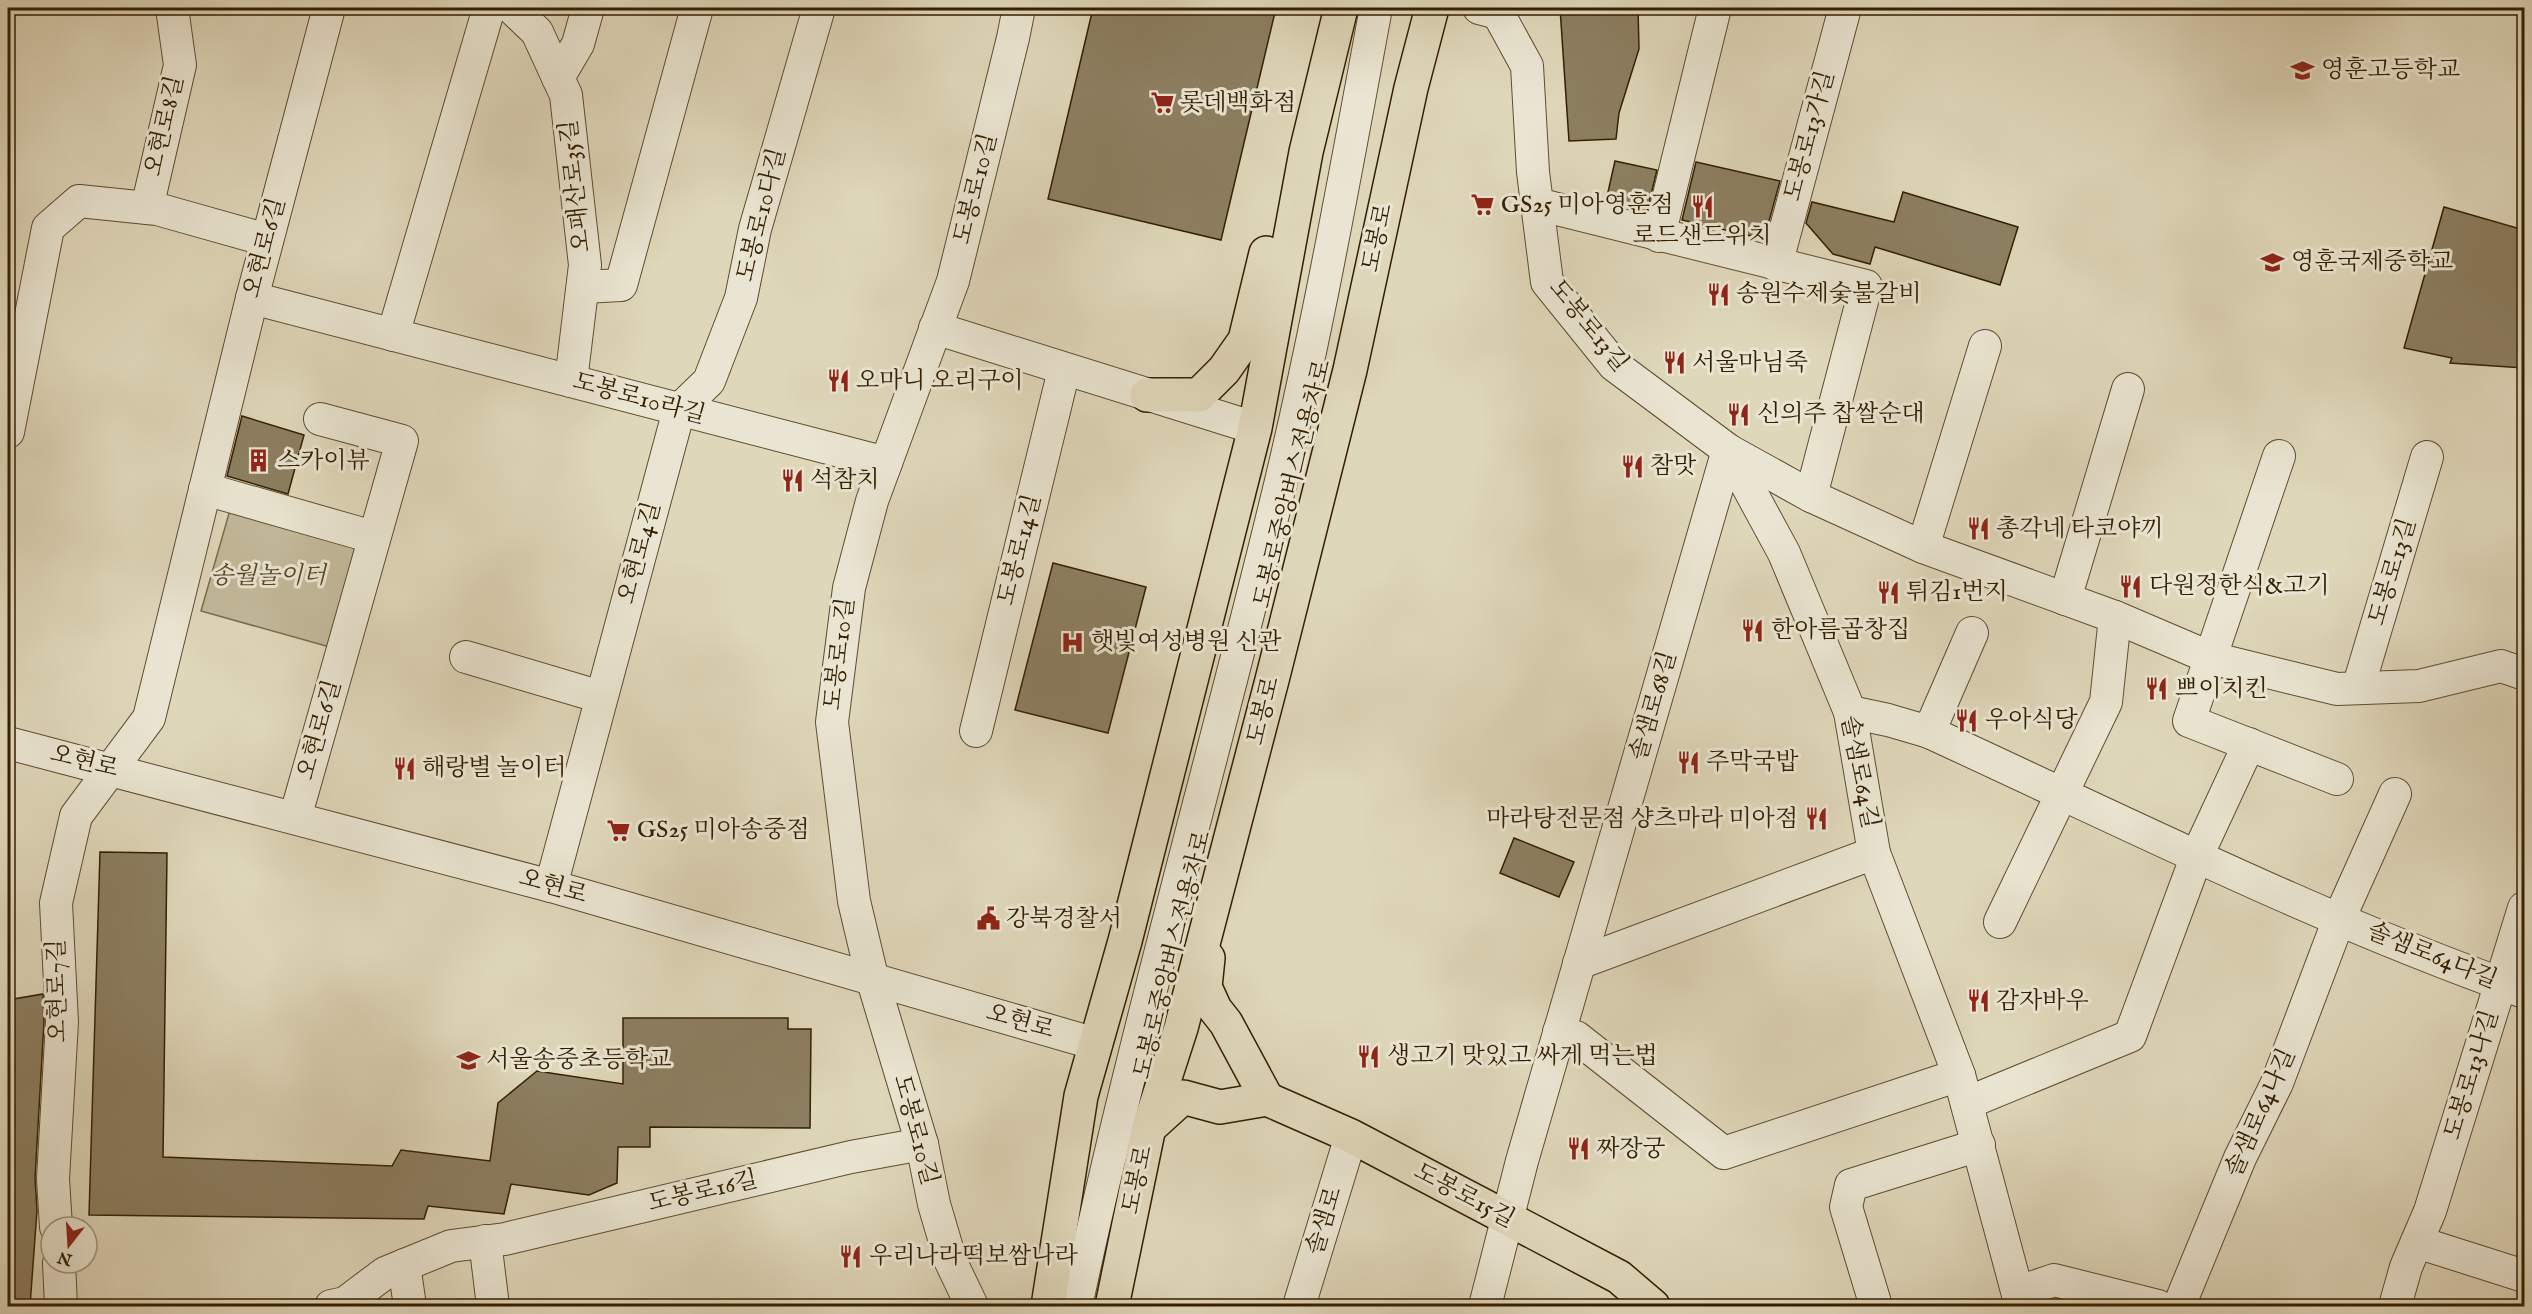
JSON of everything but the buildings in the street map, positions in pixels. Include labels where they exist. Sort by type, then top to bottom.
[{"type":"main road","name":"도봉로","points":[[1112,1306],[1149,1127],[1165,1078],[1197,914],[1234,823],[1350,370],[1411,88],[1432,8]]},
{"type":"main road","points":[[1147,395],[1199,395],[1224,370],[1245,340],[1293,141],[1341,9]]},
{"type":"main road","points":[[1048,1306],[1082,1096],[1255,428],[1306,152],[1341,9]]},
{"type":"main road","points":[[1149,1127],[1183,1097],[1220,1107],[1267,1099],[1226,1023],[1215,1009],[1205,987],[1197,914]]},
{"type":"main road","name":"도봉로15길","points":[[1267,1099],[1351,1136],[1619,1277],[1653,1306]]},
{"type":"street","name":"오현로8길","points":[[147,208],[180,65],[172,8]]},
{"type":"street","name":"오현로6길","points":[[112,769],[149,718],[252,298],[329,8]]},
{"type":"street","points":[[393,334],[489,8]]},
{"type":"street","name":"오패산로35길","points":[[512,8],[537,32],[566,95],[585,265],[571,381]]},
{"type":"street","points":[[558,78],[578,44],[588,8]]},
{"type":"street","points":[[583,287],[621,285],[697,8]]},
{"type":"street","name":"도봉로10다길","points":[[679,410],[709,381],[741,298],[755,229],[819,8]]},
{"type":"street","name":"도봉로10길","points":[[972,1306],[951,1262],[934,1204],[922,1144],[873,981],[855,902],[832,722],[849,588],[872,501],[953,281],[1019,8]]},
{"type":"street","points":[[1076,1306],[1138,1036],[1271,524],[1322,295],[1376,8]]},
{"type":"street","name":"도봉로중앙버스전용차로","points":[[1093,1306],[1111,1200],[1165,980],[1197,914],[1321,380],[1373,115],[1391,8]]},
{"type":"street","name":"도봉로13길","points":[[1479,8],[1498,13],[1527,66],[1533,172],[1547,282],[1614,365],[1728,450],[1811,496],[1923,547],[2115,617],[2211,657],[2337,688],[2419,686],[2501,666],[2524,674]]},
{"type":"street","points":[[1659,236],[1715,8]]},
{"type":"street","name":"도봉로13가길","points":[[1776,265],[1845,8]]},
{"type":"street","name":"오현로8길","points":[[8,432],[14,356],[48,228],[78,201],[147,208],[267,240]]},
{"type":"street","points":[[1537,204],[1866,286],[1811,496]]},
{"type":"street","name":"도봉로10라길","points":[[252,298],[886,463]]},
{"type":"street","points":[[935,328],[1255,428]]},
{"type":"street","points":[[1923,547],[1985,346]]},
{"type":"street","name":"도봉로14길","points":[[976,731],[1064,370]]},
{"type":"street","points":[[2065,599],[2128,389]]},
{"type":"street","name":"오현로4길","points":[[551,886],[679,410]]},
{"type":"street","name":"오현로6길","points":[[295,818],[402,441],[320,419]]},
{"type":"street","name":"솔샘로64길","points":[[1728,450],[1784,553],[1850,712],[1874,853],[1963,1089],[2020,1299]]},
{"type":"street","name":"솔샘로68길","points":[[1485,1306],[1559,1032],[1728,450]]},
{"type":"street","points":[[2279,456],[2189,721],[2337,778]]},
{"type":"street","name":"도봉로13길","points":[[2358,688],[2427,457]]},
{"type":"street","points":[[1232,674],[1244,474]]},
{"type":"street","points":[[205,489],[373,537]]},
{"type":"street","points":[[2000,922],[2106,702],[2115,617]]},
{"type":"street","points":[[1929,732],[1972,633]]},
{"type":"street","points":[[466,657],[602,697]]},
{"type":"street","name":"솔샘로64다길","points":[[1850,712],[1929,732],[2196,858],[2339,919],[2512,988]]},
{"type":"street","points":[[1147,852],[1185,782],[1217,731]]},
{"type":"street","name":"오현로","points":[[8,743],[551,886],[1096,1044]]},
{"type":"street","points":[[1559,1032],[1576,1037],[1724,1153],[1963,1089],[2130,1036],[2196,858],[2249,744]]},
{"type":"street","name":"오현로7길","points":[[55,1215],[53,1179],[62,1022],[56,903],[75,816],[112,769]]},
{"type":"street","name":"솔샘로64다길","points":[[2339,919],[2395,794]]},
{"type":"street","points":[[1580,963],[1874,853]]},
{"type":"street","name":"도봉로13나길","points":[[2395,1306],[2406,1267],[2430,1211],[2512,988],[2524,908]]},
{"type":"street","name":"솔샘로64나길","points":[[2179,1306],[2240,1158],[2277,1083],[2339,919]]},
{"type":"street","points":[[1165,980],[1165,1078]]},
{"type":"street","name":"솔샘로","points":[[1299,1306],[1351,1136]]},
{"type":"street","name":"도봉로16길","points":[[331,1306],[345,1303],[385,1273],[451,1246],[506,1239],[851,1157],[922,1144]]},
{"type":"street","points":[[1876,1306],[1846,1207],[1851,1185],[1978,1145]]},
{"type":"street","points":[[485,1241],[493,1306]]},
{"type":"street","points":[[2417,1242],[2524,1276]]},
{"type":"street","points":[[404,1265],[410,1306]]},
{"type":"street","points":[[59,1275],[61,1306]]},
{"type":"street","points":[[2020,1299],[2054,1280],[2158,1306]]},
{"type":"green space","name":"송월놀이터","points":[[230,510],[368,551],[337,649],[201,611]]},
{"type":"place","name":"영훈고등학교","points":[[2303,70]]},
{"type":"place","name":"롯데백화점","points":[[1162,103]]},
{"type":"place","name":"GS25 미아영훈점","points":[[1483,205]]},
{"type":"place","name":"로드샌드위치","points":[[1702,206]]},
{"type":"place","name":"영훈국제중학교","points":[[2273,262]]},
{"type":"place","name":"송원수제숯불갈비","points":[[1718,294]]},
{"type":"place","name":"서울마님죽","points":[[1674,363]]},
{"type":"place","name":"오마니 오리구이","points":[[838,381]]},
{"type":"place","name":"신의주 찹쌀순대","points":[[1739,414]]},
{"type":"place","name":"스카이뷰","points":[[259,461]]},
{"type":"place","name":"참맛","points":[[1632,466]]},
{"type":"place","name":"석참치","points":[[792,480]]},
{"type":"place","name":"총각네 타코야끼","points":[[1978,529]]},
{"type":"place","name":"다원정한식&고기","points":[[2131,586]]},
{"type":"place","name":"튀김1번지","points":[[1888,592]]},
{"type":"place","name":"한아름곱창집","points":[[1753,630]]},
{"type":"place","name":"햇빛여성병원 신관","points":[[1073,642]]},
{"type":"place","name":"쁘이치킨","points":[[2157,689]]},
{"type":"place","name":"우아식당","points":[[1967,720]]},
{"type":"place","name":"주막국밥","points":[[1688,762]]},
{"type":"place","name":"해랑별 놀이터","points":[[404,768]]},
{"type":"place","name":"마라탕전문점 샹츠마라 미아점","points":[[1816,819]]},
{"type":"place","name":"GS25 미아송중점","points":[[619,830]]},
{"type":"place","name":"강북경찰서","points":[[988,919]]},
{"type":"place","name":"감자바우","points":[[1978,1001]]},
{"type":"place","name":"생고기 맛있고 싸게 먹는법","points":[[1369,1056]]},
{"type":"place","name":"서울송중초등학교","points":[[468,1060]]},
{"type":"place","name":"짜장궁","points":[[1578,1149]]},
{"type":"place","name":"우리나라떡보쌈나라","points":[[851,1256]]}]
